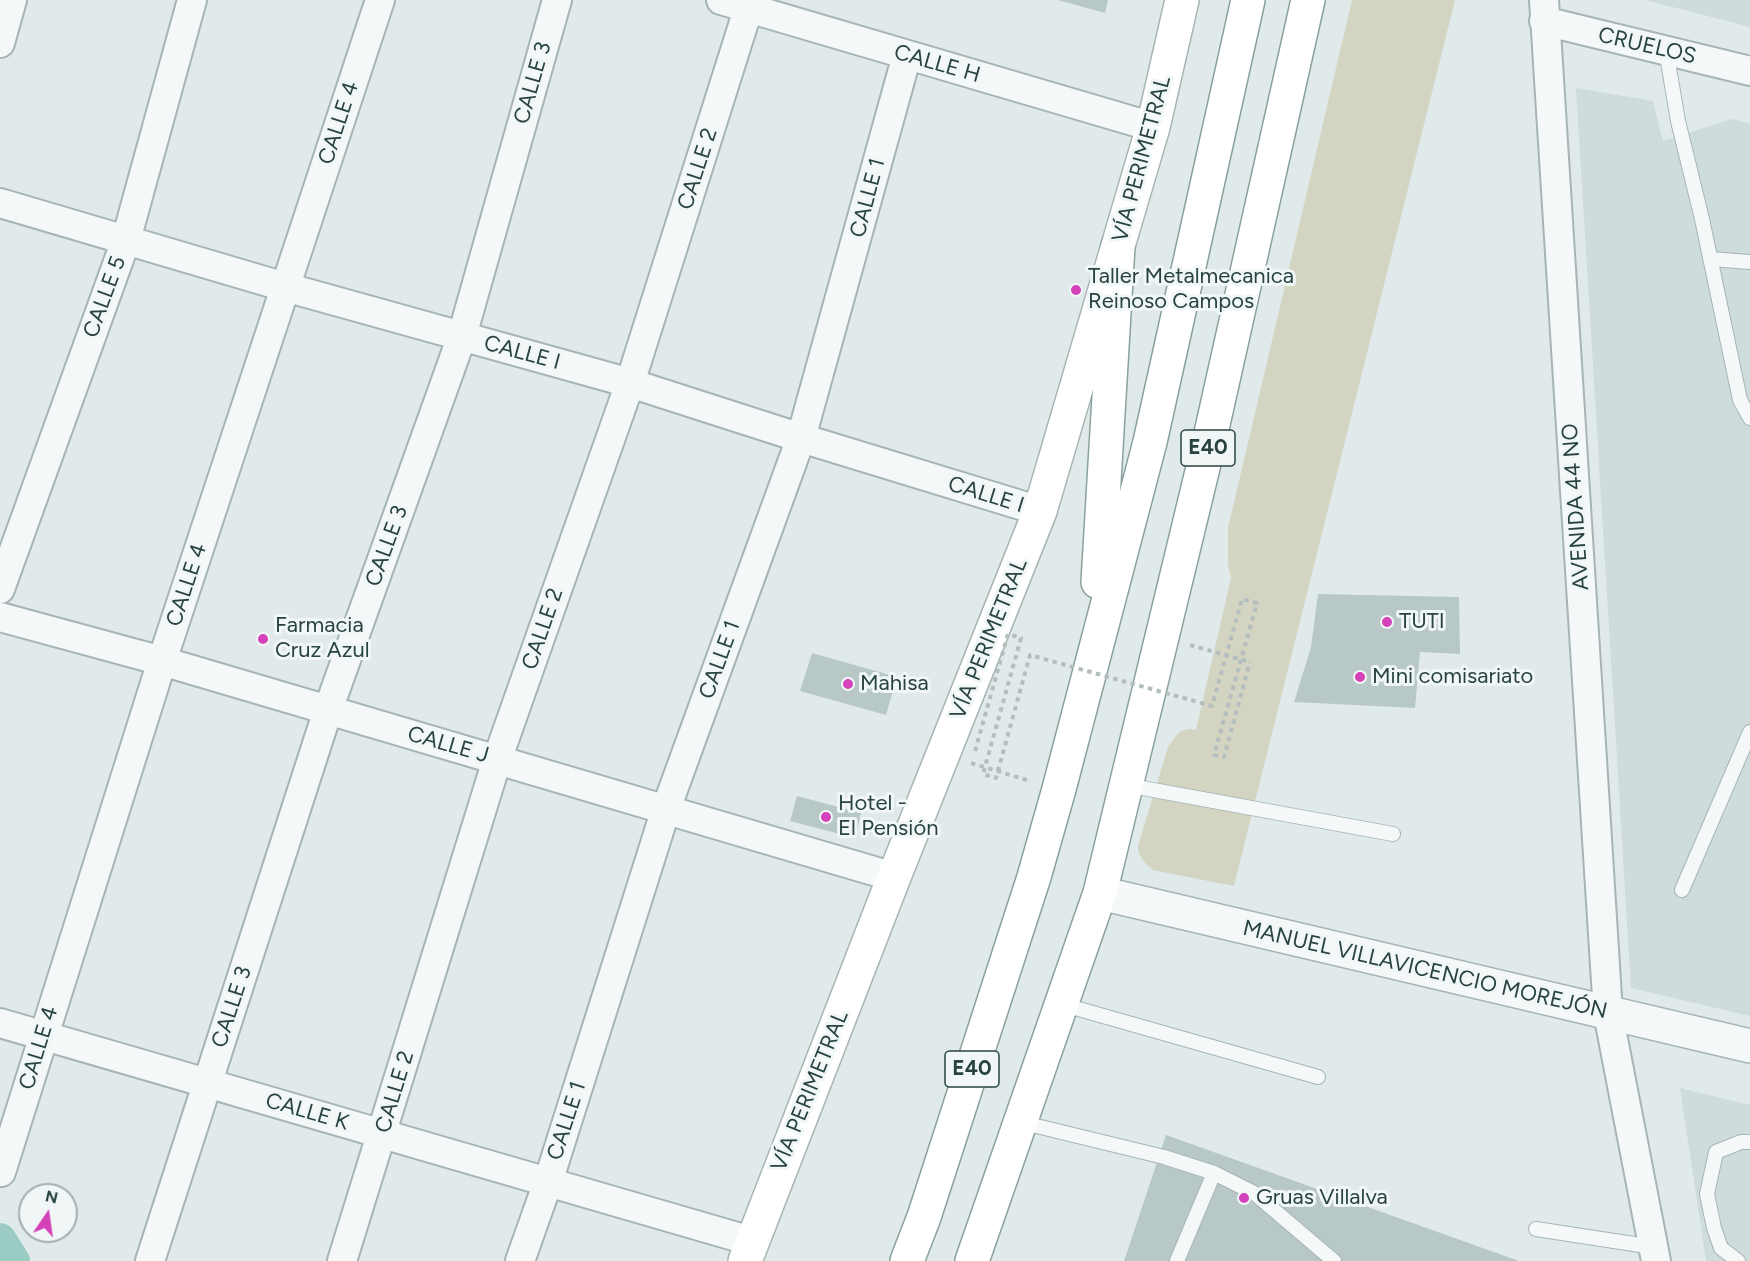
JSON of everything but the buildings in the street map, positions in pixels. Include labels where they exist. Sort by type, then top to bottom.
[{"type":"main road","name":"VÍA PERIMETRAL","points":[[748,1251],[894,877],[959,753],[1040,511],[1153,127],[1182,0]]},
{"type":"main road","name":"E40","points":[[907,1261],[924,1217],[1034,877],[1059,789],[1150,442],[1248,0]]},
{"type":"main road","name":"E40","points":[[972,1261],[1100,893],[1207,451],[1308,0]]},
{"type":"main road","points":[[1094,652],[1118,246]]},
{"type":"street","points":[[0,43],[12,0]]},
{"type":"street","name":"CALLE 5","points":[[0,589],[126,240],[192,0]]},
{"type":"street","name":"CALLE 4","points":[[1,1172],[162,661],[380,0]]},
{"type":"street","name":"CALLE 3","points":[[150,1261],[328,710],[462,336],[557,0]]},
{"type":"street","name":"CALLE H","points":[[721,0],[750,4],[907,55],[1153,127]]},
{"type":"street","name":"CALLE 2","points":[[342,1261],[497,760],[630,383],[750,4]]},
{"type":"street","name":"CRUELOS","points":[[1544,11],[1666,50],[1750,70]]},
{"type":"street","name":"AVENIDA 44 NO","points":[[1544,11],[1608,1013],[1655,1254]]},
{"type":"street","name":"CALLE 1","points":[[520,1261],[548,1182],[666,810],[801,438],[907,55]]},
{"type":"street","name":"CALLE I","points":[[0,203],[285,287],[630,383],[1040,511]]},
{"type":"street","name":"CALLE J","points":[[0,617],[162,661],[894,877]]},
{"type":"street","name":"MANUEL VILLAVICENCIO MOREJÓN","points":[[1100,893],[1750,1046]]},
{"type":"street","name":"CALLE K","points":[[0,1023],[548,1182],[748,1251]]},
{"type":"lane","points":[[1666,50],[1678,122],[1740,400],[1750,418]]},
{"type":"lane","points":[[1710,259],[1750,262]]},
{"type":"lane","points":[[1682,890],[1750,732]]},
{"type":"lane","points":[[1126,785],[1393,834]]},
{"type":"lane","points":[[1061,1004],[1318,1077]]},
{"type":"lane","points":[[1020,1122],[1164,1157],[1214,1173],[1254,1194],[1319,1256],[1334,1261]]},
{"type":"lane","points":[[1738,1261],[1721,1248],[1707,1194],[1716,1152],[1742,1142],[1750,1142]]},
{"type":"lane","points":[[1177,1261],[1214,1173]]},
{"type":"lane","points":[[1536,1229],[1655,1254]]},
{"type":"path","points":[[1059,789],[959,753],[1008,634],[1021,638],[983,774],[996,778],[1030,655],[1212,706],[1242,599],[1257,603],[1214,755],[1224,758],[1250,662],[1162,637]]},
{"type":"shaded area","points":[[1645,0],[1750,0],[1750,27]]},
{"type":"shaded area","points":[[1576,88],[1653,101],[1663,141],[1732,119],[1750,124],[1750,1016],[1631,988]]},
{"type":"shaded area","points":[[1680,1088],[1750,1105],[1750,1261],[1706,1261]]},
{"type":"green space","points":[[1352,0],[1455,0],[1234,886],[1153,870],[1139,854],[1138,846],[1168,747],[1181,731],[1196,730],[1231,578],[1228,565],[1228,528]]},
{"type":"waterway","points":[[0,1239],[14,1261]]},
{"type":"place","name":"Taller Metalmecanica Reinoso Campos","points":[[1076,290]]},
{"type":"place","name":"TUTI","points":[[1387,622]]},
{"type":"place","name":"Farmacia Cruz Azul","points":[[263,639]]},
{"type":"place","name":"Mini comisariato","points":[[1360,677]]},
{"type":"place","name":"Mahisa","points":[[848,684]]},
{"type":"place","name":"Hotel - El Pensión","points":[[826,817]]},
{"type":"place","name":"Gruas Villalva","points":[[1244,1198]]}]
